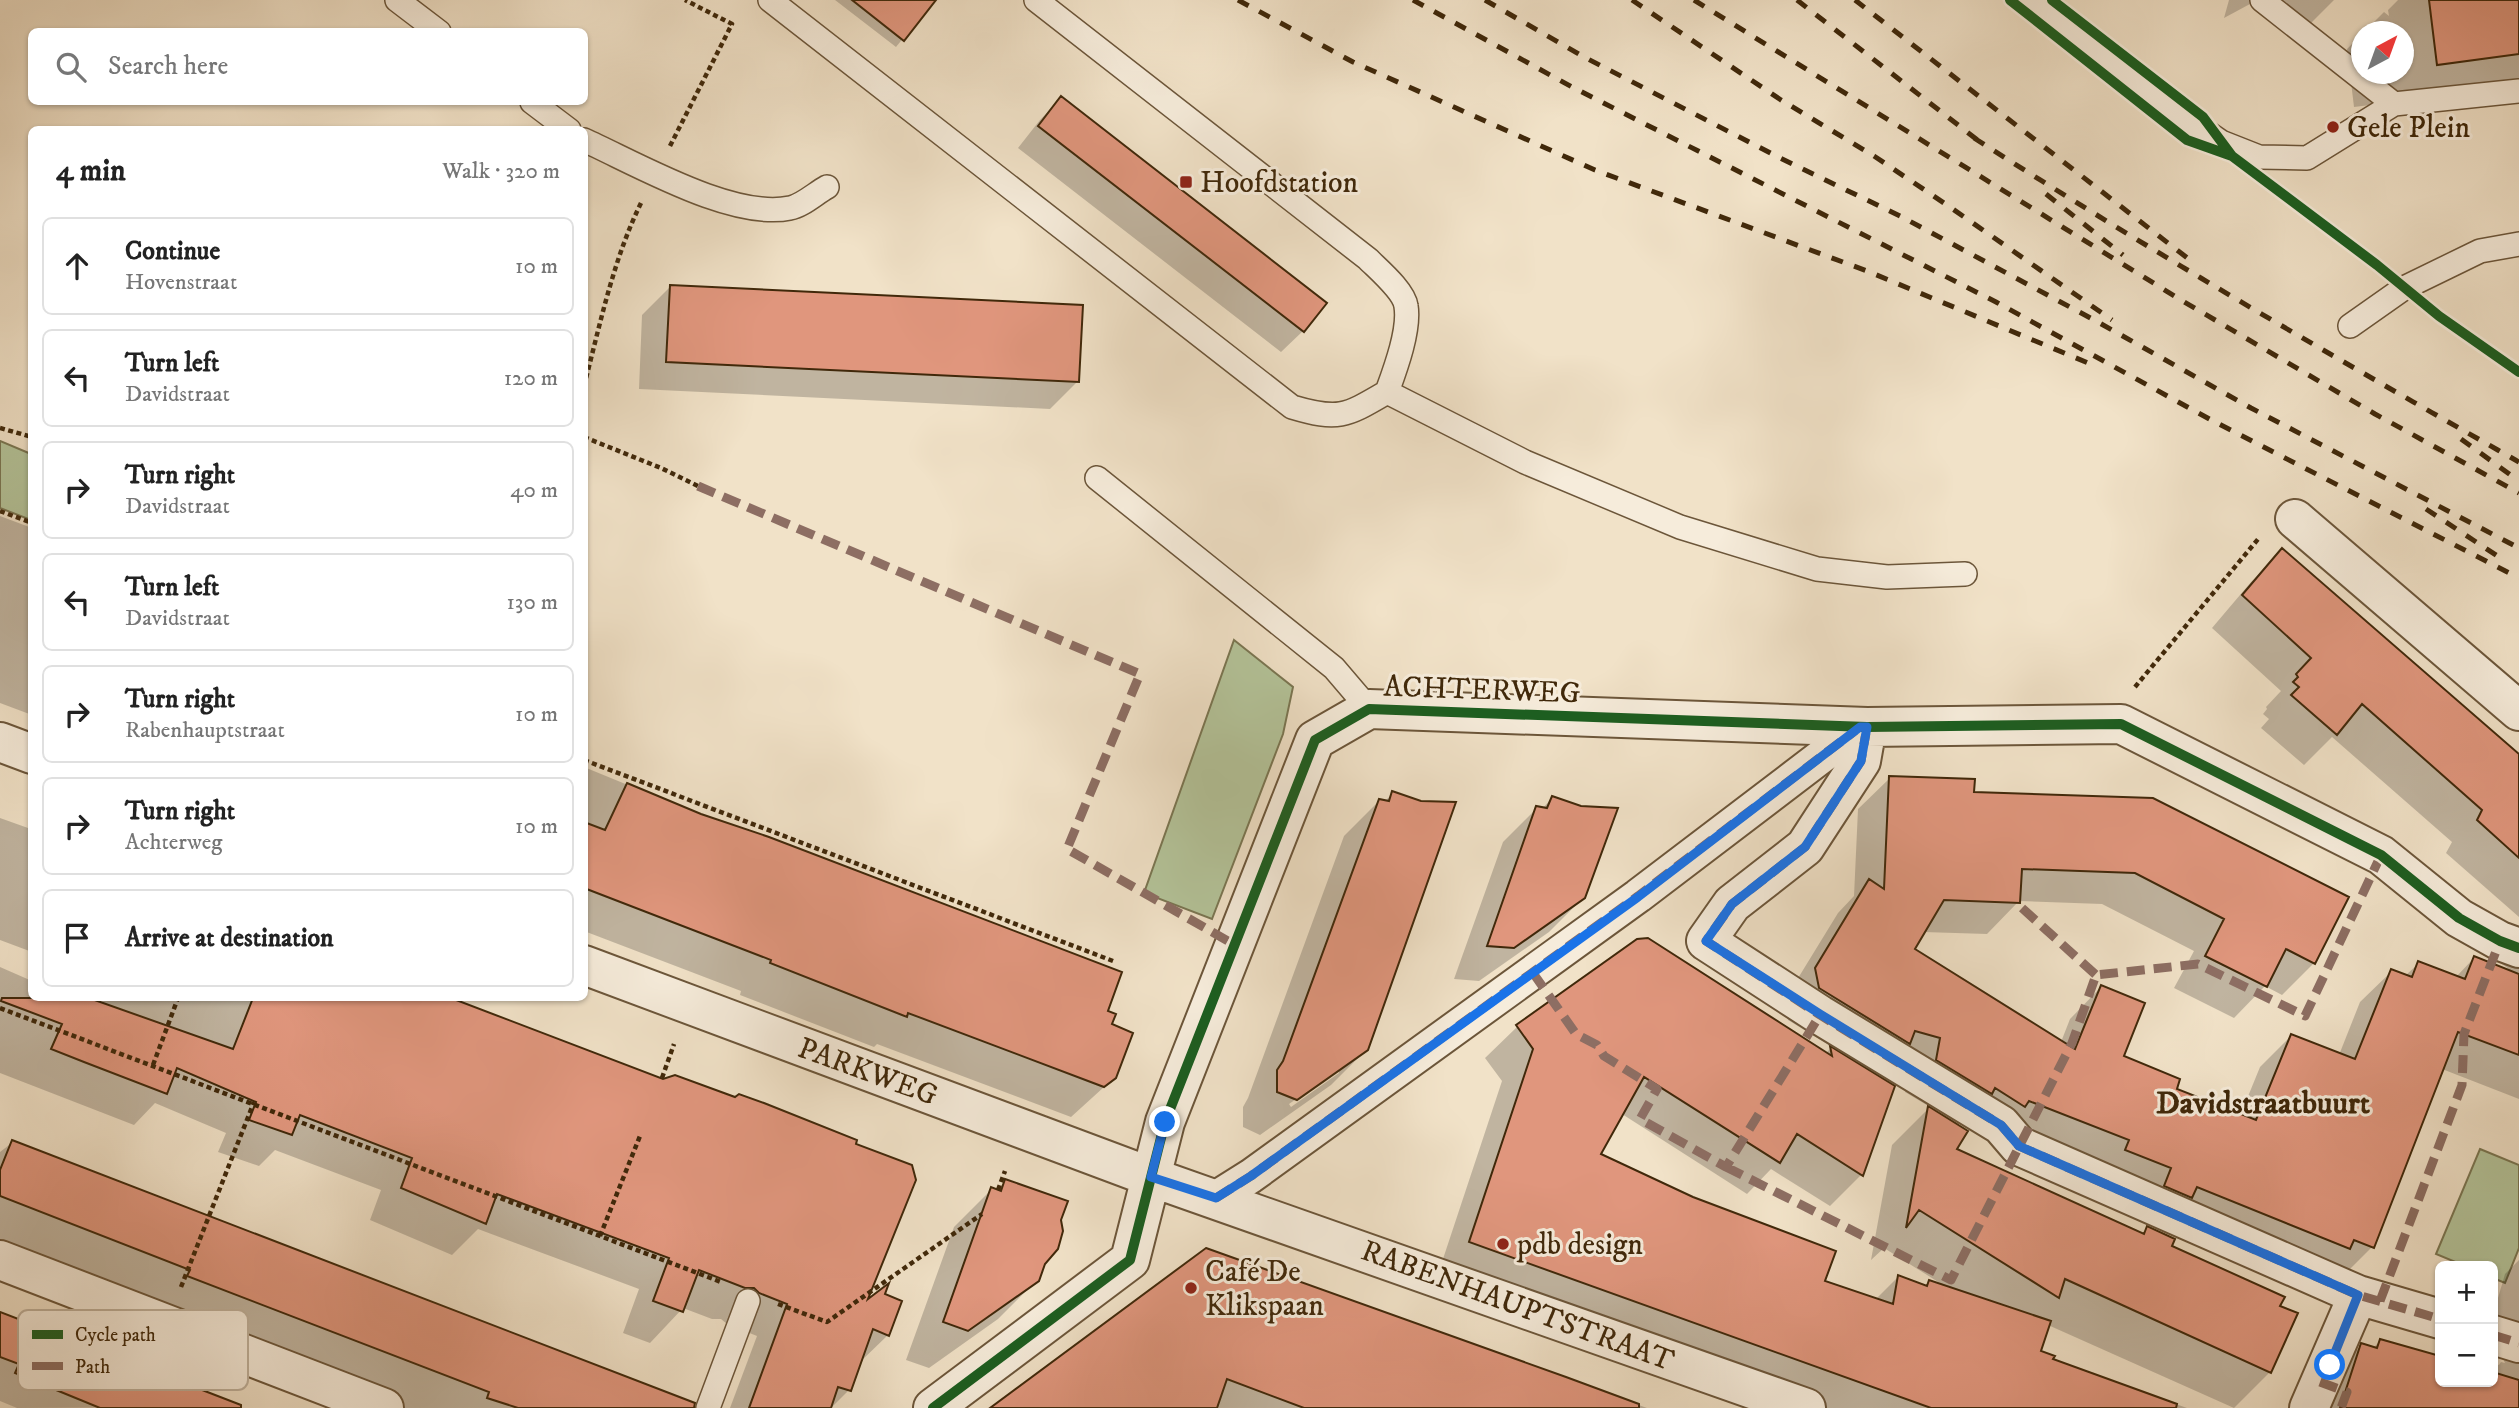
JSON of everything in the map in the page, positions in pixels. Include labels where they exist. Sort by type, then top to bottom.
[{"type":"street","points":[[2295,519],[2519,711]]},
{"type":"street","name":"ACHTERWEG","points":[[933,1408],[1130,1260],[1165,1122],[1315,740],[1369,709],[1864,727],[2121,724]]},
{"type":"street","points":[[2121,724],[2381,855],[2459,918],[2500,941],[2519,948]]},
{"type":"street","points":[[1216,1198],[1251,1176],[1638,897],[1864,727]]},
{"type":"street","points":[[1864,727],[1861,761],[1805,847],[1732,904],[1706,941],[2001,1125],[2019,1146],[2358,1295],[2435,1318]]},
{"type":"street","points":[[0,742],[28,752]]},
{"type":"street","name":"PARKWEG","points":[[588,966],[1151,1177]]},
{"type":"street","name":"RABENHAUPTSTRAAT","points":[[1151,1177],[1806,1408]]},
{"type":"street","points":[[0,1260],[130,1310]]},
{"type":"street","points":[[2309,1408],[2358,1295]]},
{"type":"street","points":[[2498,1337],[2519,1343]]},
{"type":"street","points":[[248,1356],[384,1408]]},
{"type":"lane","points":[[397,0],[434,28]]},
{"type":"lane","points":[[770,0],[1292,407],[1322,416],[1351,413],[1387,392],[1403,346],[1406,305],[1391,282],[1357,251],[1036,0]]},
{"type":"lane","points":[[2031,0],[2163,102],[2221,142],[2259,157],[2307,158],[2394,104],[2519,90]]},
{"type":"lane","points":[[2262,0],[2394,104]]},
{"type":"lane","points":[[536,105],[564,126]]},
{"type":"lane","points":[[588,142],[678,184],[749,209],[792,208],[827,187]]},
{"type":"lane","points":[[2350,326],[2404,288],[2480,251],[2519,244]]},
{"type":"lane","points":[[1387,392],[1525,462],[1680,527],[1817,569],[1887,577],[1965,574]]},
{"type":"lane","points":[[1097,478],[1334,668],[1369,709]]},
{"type":"lane","points":[[708,1408],[748,1301]]},
{"type":"path","points":[[0,428],[28,436]]},
{"type":"path","points":[[588,439],[698,486]]},
{"type":"path","points":[[0,510],[28,521]]},
{"type":"path","points":[[2121,724],[2133,691],[2260,537]]},
{"type":"path","points":[[588,762],[1113,961]]},
{"type":"path","points":[[153,1065],[177,1001]]},
{"type":"path","points":[[0,1008],[726,1283]]},
{"type":"path","points":[[662,1078],[674,1044]]},
{"type":"path","points":[[172,1310],[254,1102]]},
{"type":"path","points":[[600,1236],[640,1136]]},
{"type":"path","points":[[998,1190],[1005,1171]]},
{"type":"path","points":[[776,1303],[827,1322],[982,1214]]},
{"type":"green space","points":[[0,441],[28,453],[28,519],[0,508]]},
{"type":"green space","points":[[1234,640],[1293,687],[1283,734],[1212,919],[1144,893]]},
{"type":"green space","points":[[2480,1149],[2519,1165],[2519,1248],[2505,1283],[2498,1280],[2498,1261],[2453,1261],[2436,1254]]},
{"type":"building","points":[[852,0],[936,0],[904,41]]},
{"type":"building","points":[[2429,0],[2519,0],[2519,54],[2437,65]]},
{"type":"building","points":[[1061,96],[1327,303],[1304,332],[1038,126]]},
{"type":"building","points":[[670,285],[1083,305],[1079,382],[666,362]]},
{"type":"building","points":[[2282,548],[2519,754],[2519,858],[2477,820],[2482,810],[2362,704],[2337,735],[2291,695],[2299,687],[2293,682],[2298,677],[2296,674],[2311,658],[2242,595]]},
{"type":"building","points":[[1889,776],[1975,779],[1974,792],[2153,798],[2349,897],[2315,964],[2286,949],[2267,987],[2205,956],[2224,919],[2135,873],[2022,869],[2020,903],[1944,900],[1915,949],[2075,1049],[2101,985],[2145,1003],[2124,1056],[2180,1079],[2177,1089],[2256,1120],[2291,1034],[2355,1059],[2391,969],[2412,977],[2418,961],[2465,979],[2474,956],[2519,974],[2519,1055],[2458,1032],[2374,1248],[2354,1240],[2350,1249],[2197,1187],[2192,1198],[2164,1186],[2171,1168],[2125,1150],[2129,1140],[2029,1101],[2025,1107],[1995,1088],[1992,1094],[1936,1060],[1940,1038],[1915,1031],[1910,1044],[1819,988],[1815,968],[1869,879],[1884,889]]},
{"type":"building","points":[[627,783],[701,814],[769,837],[1122,972],[1108,1011],[1116,1014],[1112,1024],[1133,1033],[1116,1078],[1104,1087],[908,1013],[907,1017],[770,963],[771,960],[588,890],[588,824],[605,830]]},
{"type":"building","points":[[1392,791],[1421,801],[1456,802],[1368,1050],[1297,1100],[1277,1092],[1277,1070],[1283,1061],[1379,799],[1389,801]]},
{"type":"building","points":[[1552,796],[1581,806],[1618,808],[1585,898],[1514,948],[1487,946],[1536,806],[1547,808]]},
{"type":"building","points":[[1648,938],[1832,1056],[1830,1046],[1895,1086],[1863,1176],[1797,1134],[1780,1163],[1644,1077],[1601,1154],[1693,1197],[1836,1251],[1825,1281],[1893,1304],[1898,1275],[1927,1286],[1929,1280],[2051,1321],[2041,1351],[2055,1356],[2053,1359],[2177,1404],[2176,1408],[1931,1408],[1469,1242],[1533,1049],[1516,1025],[1637,939]]},
{"type":"building","points":[[2,998],[28,998],[28,1001],[97,1001],[233,1049],[252,1001],[459,1001],[663,1079],[675,1075],[735,1097],[739,1094],[857,1140],[856,1144],[912,1165],[916,1180],[868,1299],[889,1283],[885,1294],[902,1301],[889,1336],[873,1329],[851,1391],[838,1387],[831,1408],[749,1408],[787,1304],[759,1293],[754,1288],[745,1288],[699,1270],[683,1312],[653,1301],[669,1258],[497,1194],[486,1224],[401,1188],[412,1158],[300,1115],[292,1135],[249,1120],[256,1102],[177,1068],[167,1094],[51,1049],[62,1024],[1,1001]]},
{"type":"building","points":[[1928,1106],[1968,1131],[1957,1149],[2144,1234],[2147,1226],[2175,1239],[2172,1246],[2285,1297],[2280,1306],[2298,1313],[2271,1373],[2065,1279],[2059,1298],[1919,1210],[1906,1228]]},
{"type":"building","points":[[12,1140],[695,1403],[694,1408],[518,1408],[487,1398],[489,1392],[187,1276],[190,1270],[0,1196],[0,1170]]},
{"type":"building","points":[[1005,1179],[1068,1201],[1061,1220],[1063,1231],[1058,1249],[1045,1264],[1039,1281],[968,1331],[943,1322],[991,1187],[1001,1191]]},
{"type":"building","points":[[1206,1248],[1566,1377],[1639,1404],[1639,1408],[1304,1408],[1227,1379],[1217,1408],[990,1408]]},
{"type":"building","points":[[0,1312],[18,1319],[18,1364],[0,1357]]},
{"type":"building","points":[[2380,1339],[2435,1355],[2435,1387],[2498,1387],[2498,1374],[2519,1380],[2519,1408],[2340,1408],[2361,1343],[2377,1348]]},
{"type":"building","points":[[56,1390],[202,1390],[241,1405],[241,1408],[100,1408]]},
{"type":"railway","points":[[1238,0],[1353,62],[1595,170],[1867,271],[2093,365]]},
{"type":"railway","points":[[1413,0],[1574,88],[1996,302],[2213,421],[2519,578]]},
{"type":"railway","points":[[1485,0],[1584,57],[1780,158],[1900,216],[2251,408],[2519,548]]},
{"type":"railway","points":[[1632,0],[1781,100],[1874,156],[2112,320]]},
{"type":"railway","points":[[1694,0],[2181,300],[2375,414],[2519,493]]},
{"type":"railway","points":[[1797,0],[1980,142]]},
{"type":"railway","points":[[1855,0],[2195,264]]},
{"type":"railway","points":[[1974,138],[2244,304],[2519,462]]},
{"type":"railway","points":[[2046,194],[2123,255]]},
{"type":"railway","points":[[2461,439],[2519,481]]},
{"type":"railway","points":[[2426,509],[2502,559]]},
{"type":"marked path","points":[[698,486],[1140,674],[1067,849],[1235,945]]},
{"type":"marked path","points":[[1216,1198],[1251,1176],[1638,896],[1860,727]]},
{"type":"marked path","points":[[1867,727],[1861,761],[1805,847],[1732,904],[1706,941],[1820,1015],[2001,1125],[2019,1146],[2358,1295],[2435,1318]]},
{"type":"marked path","points":[[1726,1167],[1951,1280],[2072,1043],[2096,975],[2198,964],[2305,1016],[2381,855]]},
{"type":"marked path","points":[[2022,908],[2096,975]]},
{"type":"marked path","points":[[2380,1301],[2462,1085],[2464,1034],[2500,941]]},
{"type":"marked path","points":[[1533,973],[1576,1034],[1597,1045],[1604,1056],[1657,1089],[1640,1119],[1726,1167],[1820,1015]]},
{"type":"marked path","points":[[2498,1337],[2519,1343]]},
{"type":"marked path","points":[[2320,1382],[2347,1392],[2341,1408]]},
{"type":"cycle path","points":[[2010,0],[2187,140],[2232,156],[2377,265],[2439,316],[2519,372]]},
{"type":"cycle path","points":[[2052,0],[2203,117],[2232,156]]},
{"type":"cycle path","points":[[933,1408],[1130,1260],[1165,1122],[1315,740],[1369,709],[1867,727],[2121,724],[2381,855],[2459,918],[2500,941],[2519,948]]},
{"type":"place","name":"Gele Plein","points":[[2333,127]]},
{"type":"place","name":"Hoofdstation","points":[[1186,182]]},
{"type":"place","name":"pdb design","points":[[1503,1244]]},
{"type":"place","name":"Café De Klikspaan","points":[[1191,1288]]},
{"type":"district","name":"Davidstraatbuurt","points":[[2263,1102]]},
{"type":"route","points":[[1165,1122],[1151,1177],[1216,1198],[1251,1176],[1638,897],[1860,727],[1867,727],[1861,761],[1805,847],[1732,904],[1706,941],[2001,1125],[2019,1146],[2358,1295],[2330,1365]]}]
